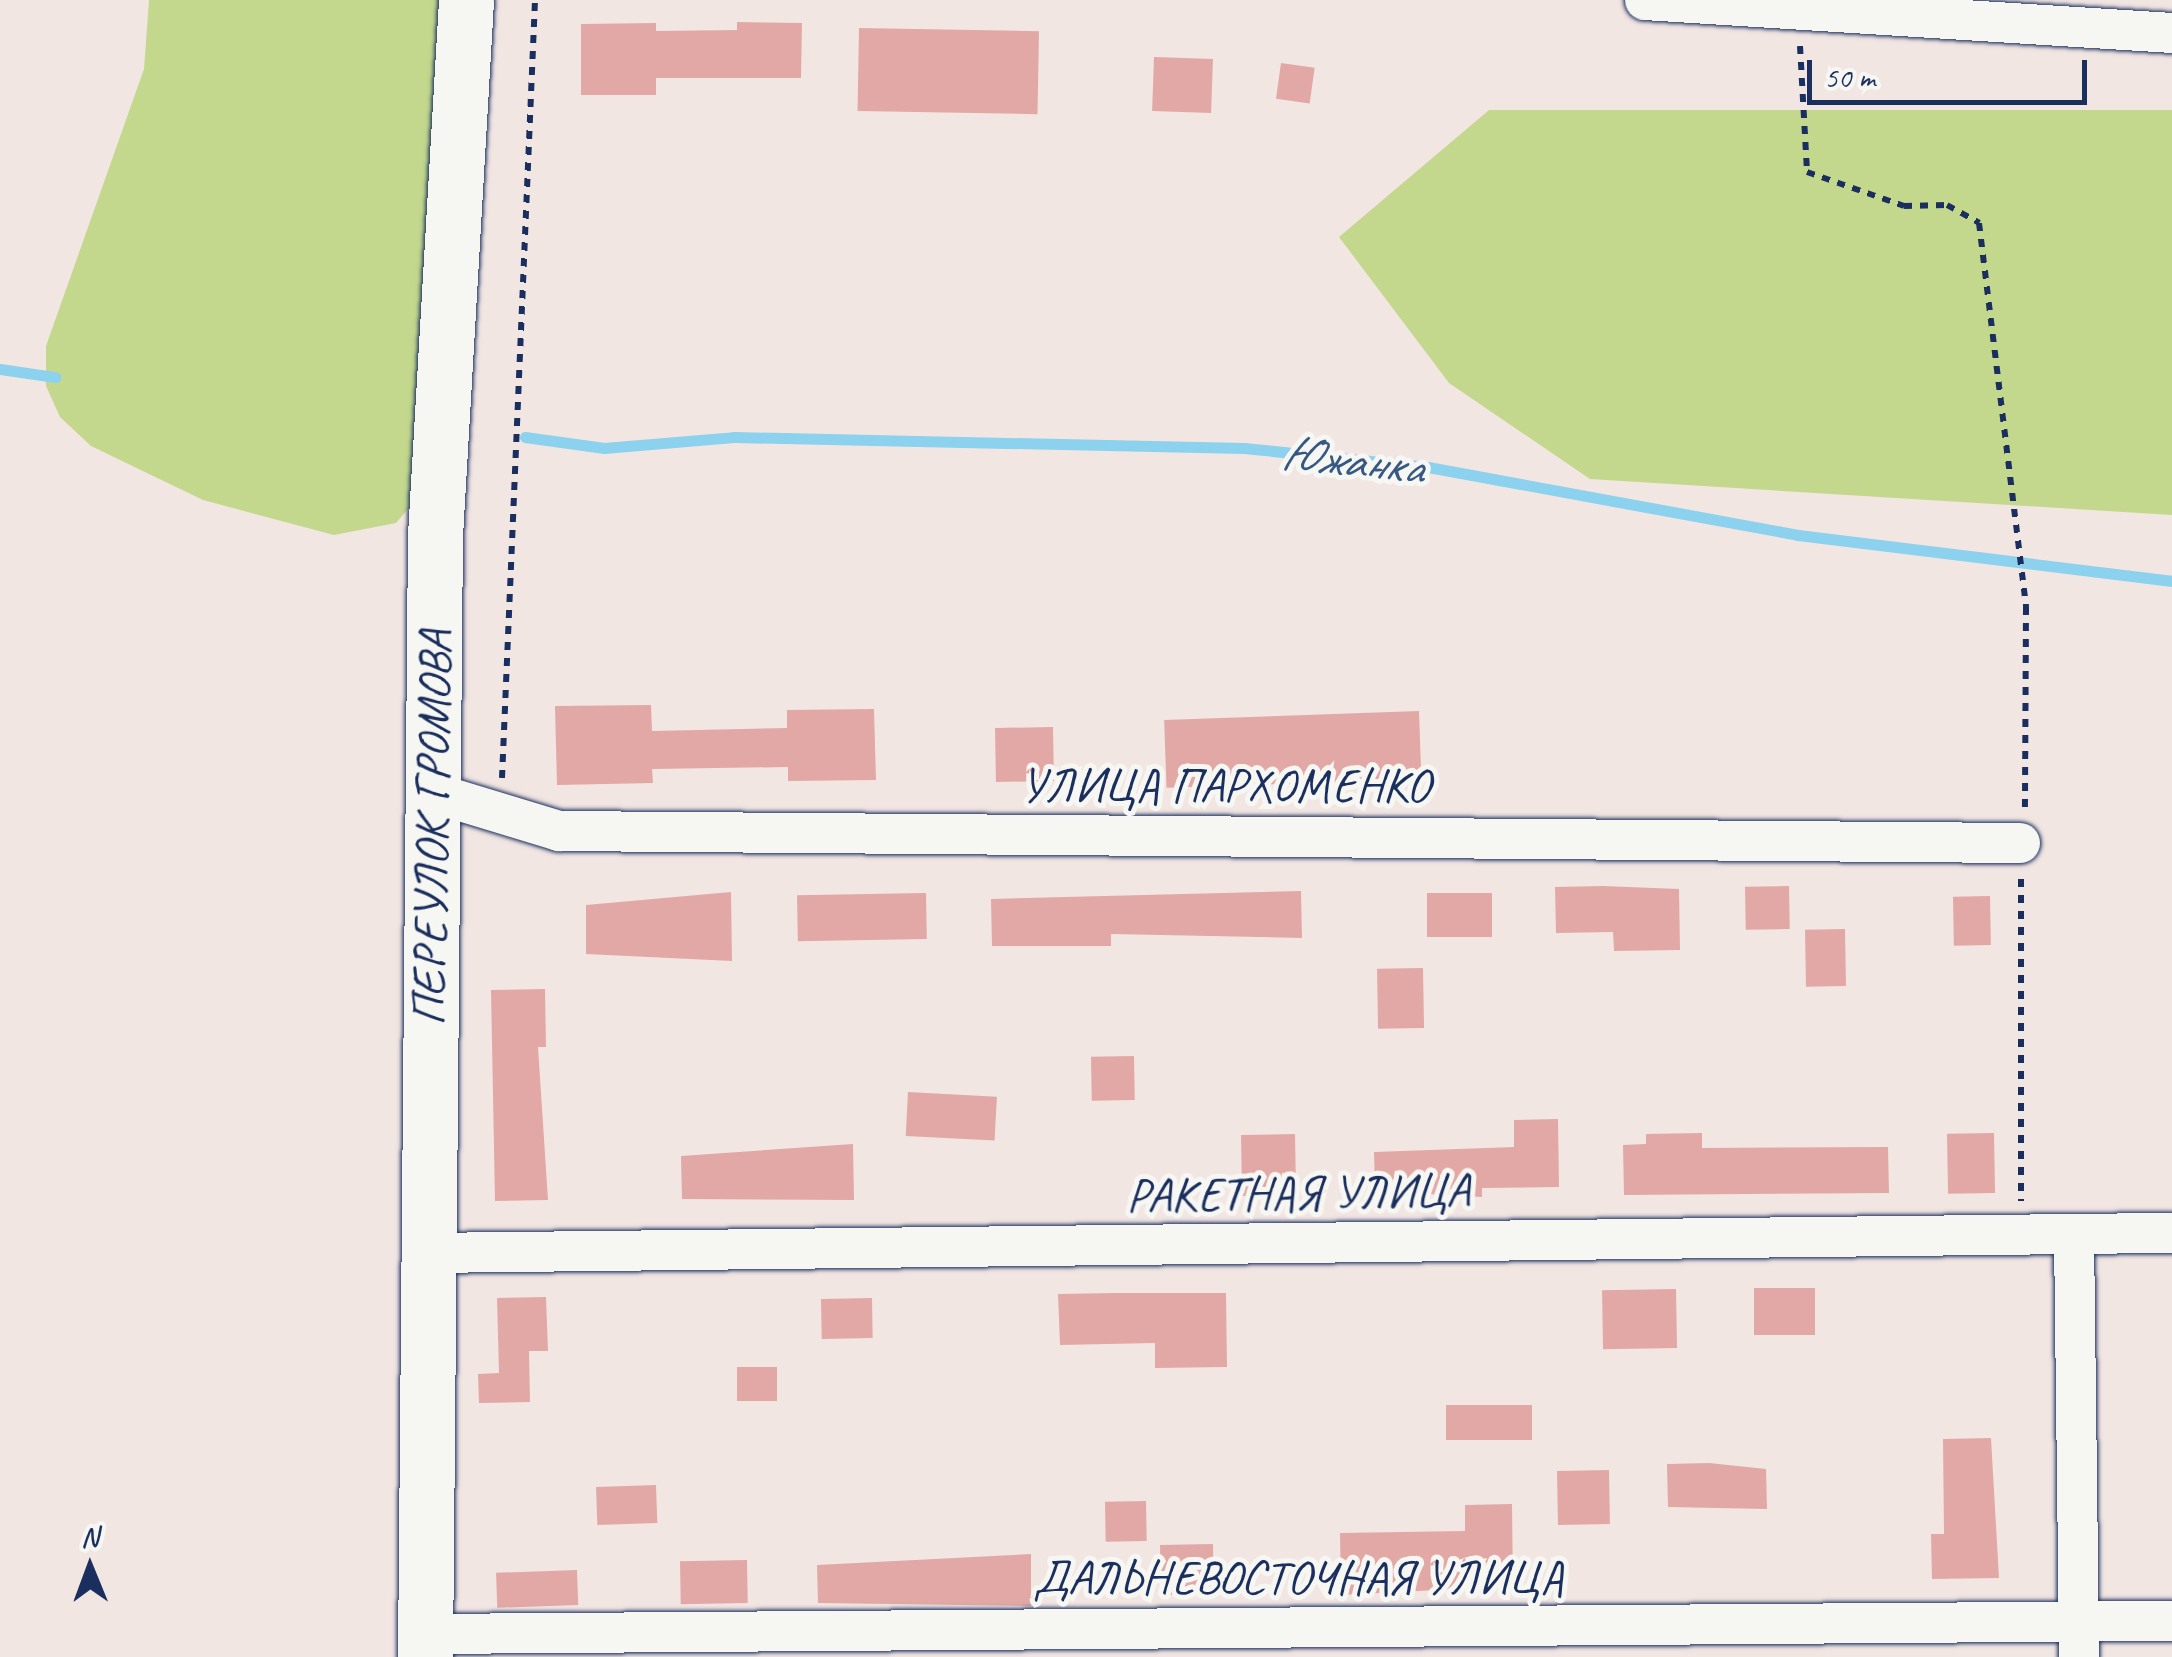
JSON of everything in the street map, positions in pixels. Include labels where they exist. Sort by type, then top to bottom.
[{"type":"street","name":"ПЕРЕУЛОК ГРОМОВА","points":[[425,1645],[435,535],[466,0]]},
{"type":"street","points":[[1645,0],[1783,3],[2172,33]]},
{"type":"street","name":"УЛИЦА ПАРХОМЕНКО","points":[[434,794],[559,831],[2020,842]]},
{"type":"street","name":"РАКЕТНАЯ УЛИЦА","points":[[426,1253],[2172,1233]]},
{"type":"street","points":[[2074,1234],[2079,1640]]},
{"type":"street","name":"ДАЛЬНЕВОСТОЧНАЯ УЛИЦА","points":[[425,1645],[2079,1640],[2172,1621]]},
{"type":"path","points":[[500,813],[535,0]]},
{"type":"path","points":[[1783,3],[1807,172],[1904,206],[1947,205],[1979,223],[2026,607],[2029,782],[2020,842],[2026,1133],[2019,1235]]},
{"type":"green space","points":[[149,0],[445,0],[418,497],[396,523],[334,535],[203,500],[91,446],[60,417],[46,386],[46,346],[144,69]]},
{"type":"green space","points":[[1489,110],[2172,110],[2172,515],[1590,479],[1449,383],[1339,237]]},
{"type":"building","points":[[737,22],[802,23],[801,78],[656,78],[656,95],[581,95],[581,24],[656,23],[656,31],[737,30]]},
{"type":"building","points":[[859,28],[1039,31],[1038,114],[858,111]]},
{"type":"building","points":[[1154,57],[1213,59],[1211,113],[1152,111]]},
{"type":"building","points":[[1281,63],[1315,68],[1310,103],[1276,99]]},
{"type":"building","points":[[651,705],[652,731],[787,728],[787,710],[874,709],[876,780],[788,781],[788,767],[652,769],[653,783],[557,785],[555,706]]},
{"type":"building","points":[[1419,711],[1421,779],[1167,788],[1164,720]]},
{"type":"building","points":[[1053,727],[1054,781],[996,782],[995,728]]},
{"type":"building","points":[[1789,886],[1790,929],[1746,930],[1745,887]]},
{"type":"building","points":[[1555,887],[1679,889],[1680,950],[1614,951],[1613,932],[1556,933]]},
{"type":"building","points":[[1301,891],[1302,938],[1111,934],[1111,946],[992,946],[991,899]]},
{"type":"building","points":[[731,892],[732,961],[586,954],[586,905]]},
{"type":"building","points":[[926,893],[927,939],[798,941],[797,895]]},
{"type":"building","points":[[1427,893],[1492,893],[1492,937],[1427,937]]},
{"type":"building","points":[[1990,896],[1991,945],[1954,946],[1953,897]]},
{"type":"building","points":[[1845,929],[1846,986],[1806,987],[1805,930]]},
{"type":"building","points":[[1423,968],[1424,1028],[1378,1029],[1377,969]]},
{"type":"building","points":[[545,989],[546,1047],[538,1047],[548,1200],[495,1201],[491,990]]},
{"type":"building","points":[[1134,1056],[1135,1100],[1092,1101],[1091,1057]]},
{"type":"building","points":[[908,1092],[997,1097],[995,1141],[906,1136]]},
{"type":"building","points":[[1558,1119],[1559,1187],[1482,1188],[1482,1197],[1375,1191],[1374,1152],[1514,1147],[1514,1120]]},
{"type":"building","points":[[1702,1133],[1702,1148],[1888,1147],[1889,1193],[1624,1195],[1623,1145],[1646,1144],[1646,1134]]},
{"type":"building","points":[[1994,1133],[1995,1193],[1948,1194],[1947,1134]]},
{"type":"building","points":[[1295,1134],[1296,1195],[1242,1196],[1241,1135]]},
{"type":"building","points":[[853,1144],[854,1200],[682,1199],[681,1156]]},
{"type":"building","points":[[1754,1288],[1815,1288],[1815,1335],[1754,1335]]},
{"type":"building","points":[[1676,1289],[1677,1348],[1603,1349],[1602,1290]]},
{"type":"building","points":[[1226,1293],[1227,1367],[1155,1368],[1155,1343],[1060,1345],[1058,1294]]},
{"type":"building","points":[[546,1297],[548,1351],[529,1351],[530,1402],[479,1403],[478,1374],[499,1373],[497,1298]]},
{"type":"building","points":[[872,1298],[873,1338],[822,1339],[821,1299]]},
{"type":"building","points":[[737,1367],[777,1367],[777,1401],[737,1401]]},
{"type":"building","points":[[1446,1405],[1532,1405],[1532,1440],[1446,1440]]},
{"type":"building","points":[[1991,1438],[1999,1578],[1932,1579],[1931,1534],[1944,1534],[1943,1439]]},
{"type":"building","points":[[1709,1463],[1766,1469],[1767,1509],[1668,1507],[1667,1464]]},
{"type":"building","points":[[1609,1470],[1610,1524],[1558,1525],[1557,1471]]},
{"type":"building","points":[[656,1485],[657,1523],[597,1525],[596,1487]]},
{"type":"building","points":[[1146,1501],[1147,1541],[1106,1542],[1105,1502]]},
{"type":"building","points":[[1512,1504],[1513,1586],[1341,1595],[1340,1533],[1465,1531],[1465,1505]]},
{"type":"building","points":[[1213,1544],[1214,1594],[1161,1595],[1160,1545]]},
{"type":"building","points":[[1031,1554],[1031,1606],[818,1603],[817,1565]]},
{"type":"building","points":[[747,1560],[748,1603],[681,1604],[680,1561]]},
{"type":"building","points":[[577,1570],[578,1605],[497,1608],[496,1573]]},
{"type":"waterway","name":"Южанка","points":[[0,369],[55,377]]},
{"type":"waterway","name":"Южанка","points":[[525,437],[604,448],[734,437],[1244,448],[1428,467],[1798,535],[2172,581]]}]
